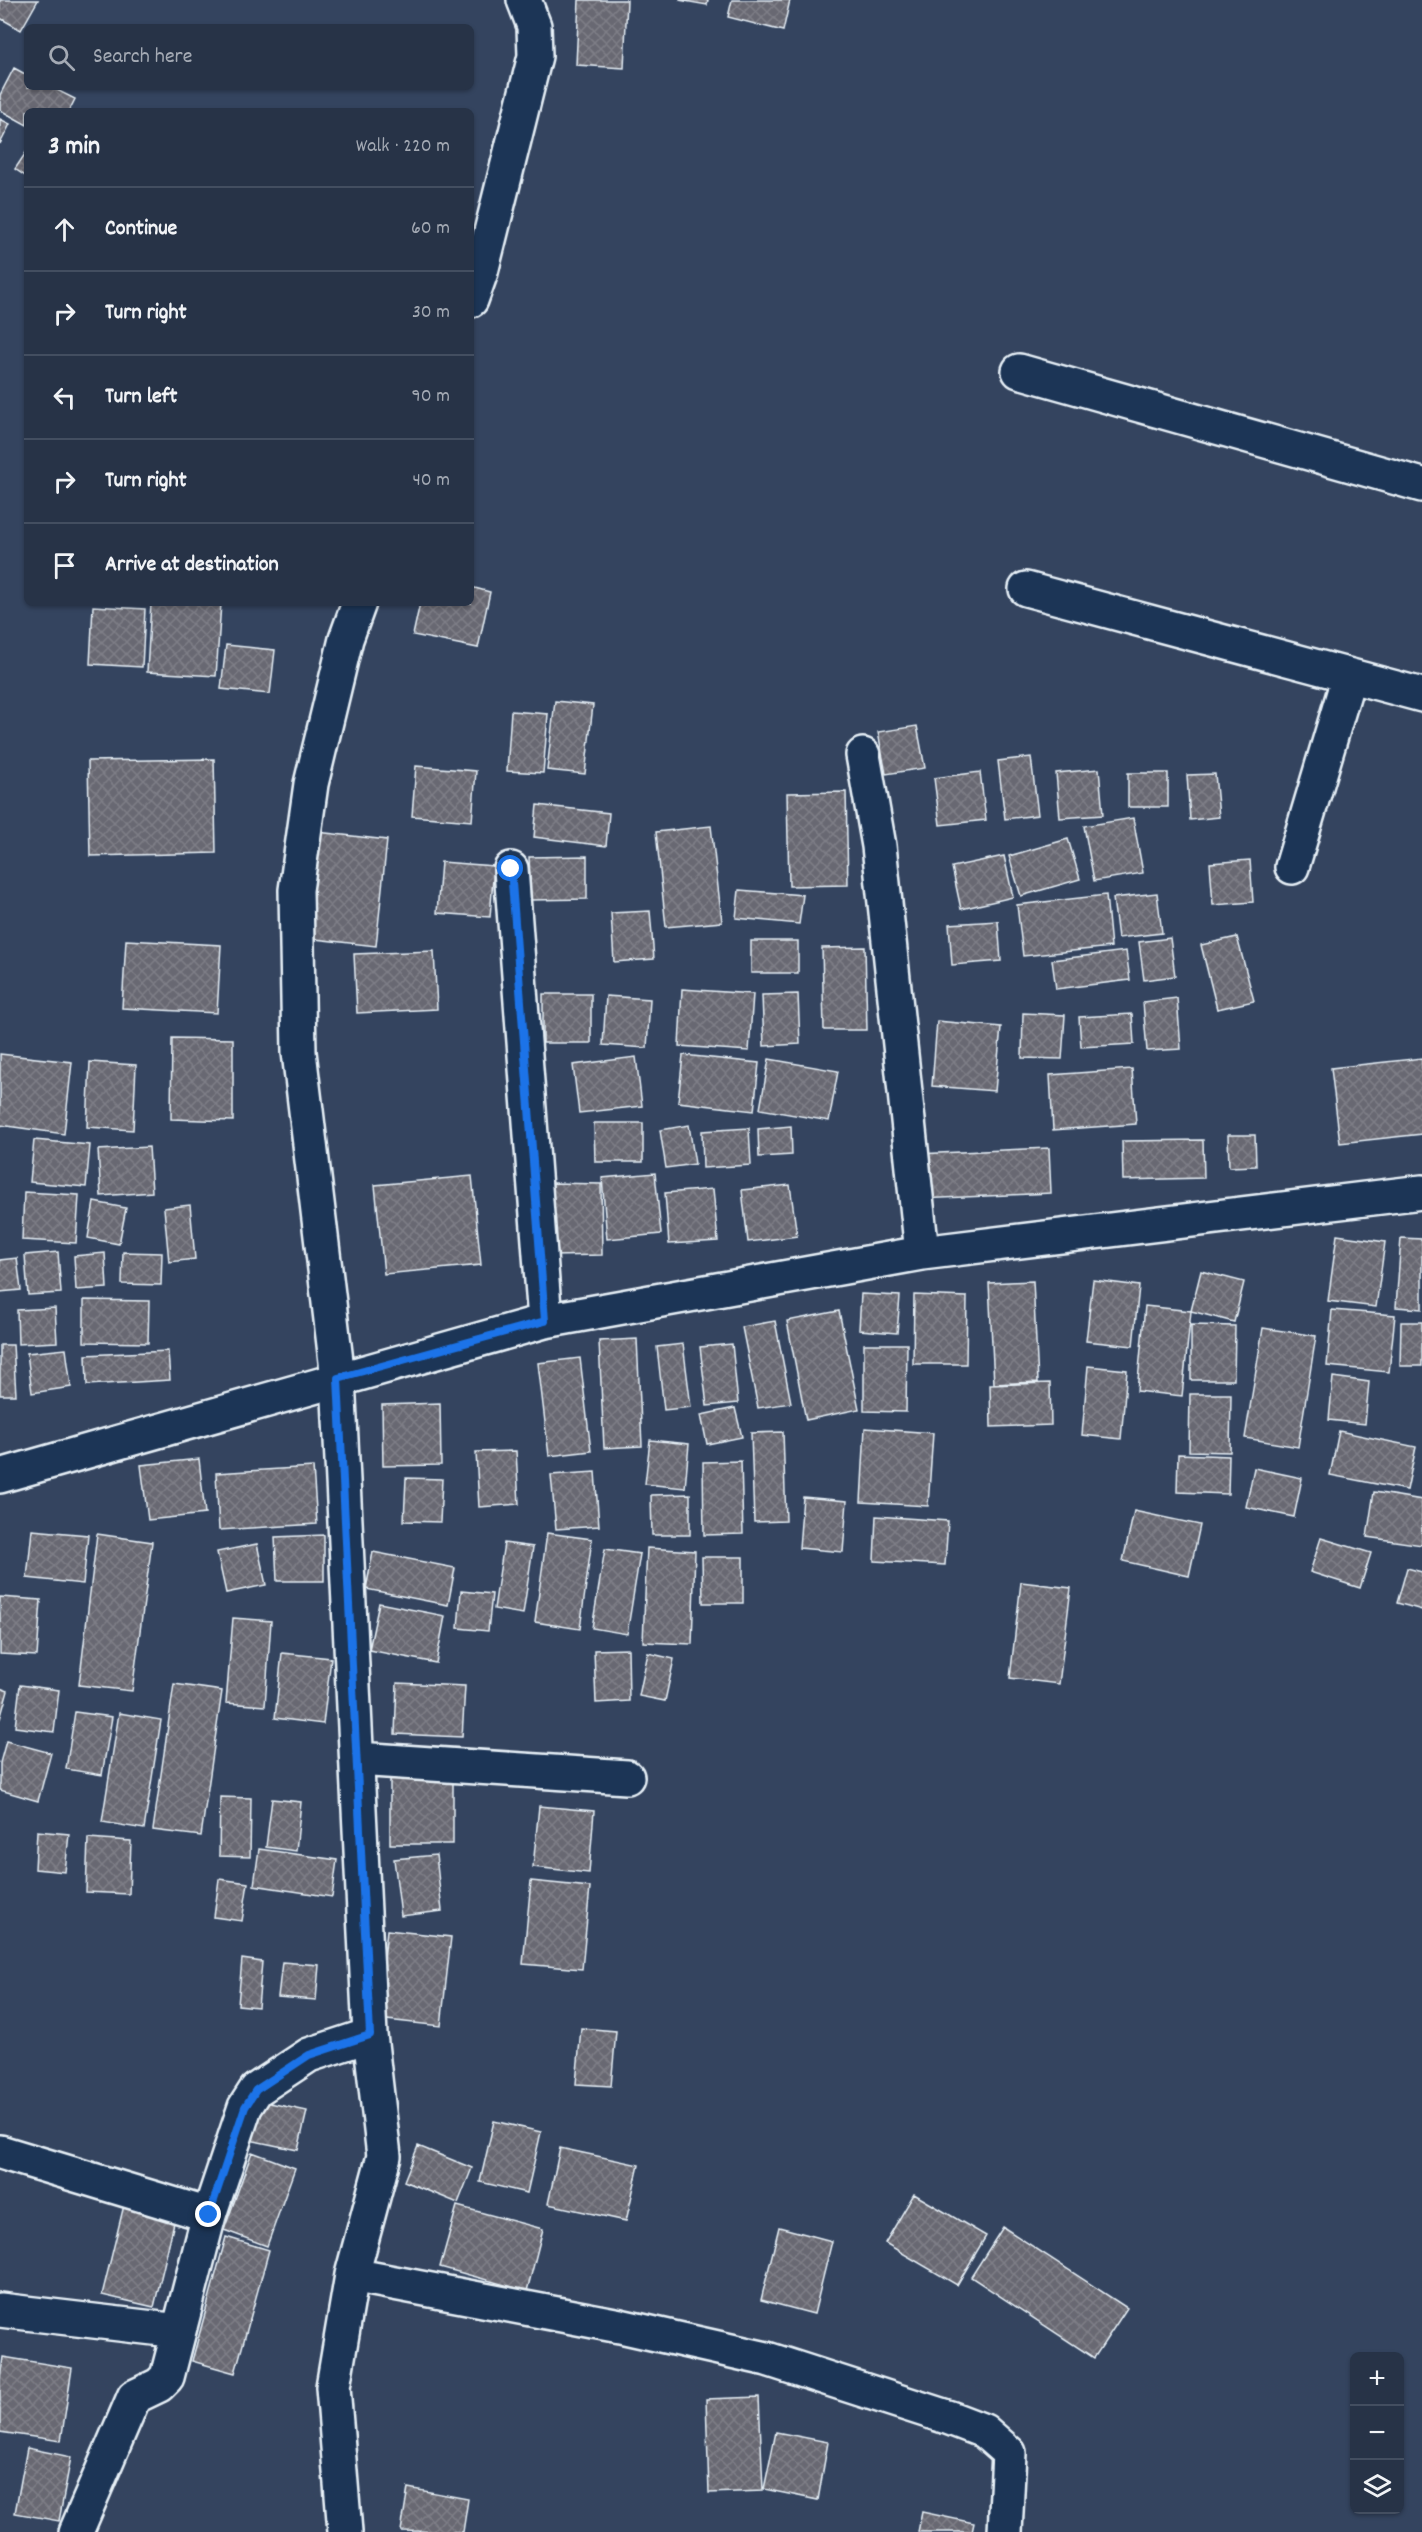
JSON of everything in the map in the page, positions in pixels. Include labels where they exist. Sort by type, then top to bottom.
[{"type":"street","points":[[474,292],[482,272],[535,56],[534,26],[524,0]]},
{"type":"street","points":[[1019,371],[1422,485]]},
{"type":"street","points":[[1026,589],[1422,695]]},
{"type":"street","points":[[345,2532],[333,2387],[352,2275],[384,2156],[370,2035],[338,1378],[299,1052],[296,890],[311,784],[346,639],[358,606]]},
{"type":"street","points":[[1292,867],[1349,676]]},
{"type":"street","points":[[863,756],[879,846],[922,1253]]},
{"type":"street","points":[[511,869],[545,1321]]},
{"type":"street","points":[[0,1476],[338,1378],[545,1321],[922,1253],[1422,1192]]},
{"type":"street","points":[[357,1759],[627,1777]]},
{"type":"street","points":[[76,2532],[134,2397],[159,2385],[167,2377],[209,2215],[245,2107],[256,2090],[309,2055],[370,2035]]},
{"type":"street","points":[[0,2152],[209,2215]]},
{"type":"street","points":[[352,2275],[620,2326],[767,2359],[967,2424],[984,2431],[1009,2453],[1005,2532]]},
{"type":"street","points":[[0,2310],[179,2331]]},
{"type":"building","points":[[0,0],[38,0],[21,30],[0,18]]},
{"type":"building","points":[[579,0],[627,0],[624,68],[576,65]]},
{"type":"building","points":[[679,0],[708,0],[707,5]]},
{"type":"building","points":[[732,0],[790,0],[783,31],[728,17]]},
{"type":"building","points":[[14,68],[24,73],[24,90],[57,90],[75,99],[70,108],[24,108],[24,123],[0,110],[0,95]]},
{"type":"building","points":[[0,119],[10,124],[0,144]]},
{"type":"building","points":[[24,156],[24,175],[15,169]]},
{"type":"building","points":[[474,588],[490,592],[478,648],[413,635],[419,606],[474,606]]},
{"type":"building","points":[[93,606],[145,609],[142,667],[90,664]]},
{"type":"building","points":[[151,606],[221,606],[216,676],[147,672]]},
{"type":"building","points":[[226,645],[275,650],[270,694],[221,689]]},
{"type":"building","points":[[555,701],[593,705],[585,774],[547,770]]},
{"type":"building","points":[[511,711],[548,714],[543,773],[507,771]]},
{"type":"building","points":[[917,726],[925,768],[886,774],[878,732]]},
{"type":"building","points":[[1031,757],[1038,815],[1005,819],[998,761]]},
{"type":"building","points":[[214,759],[216,853],[90,856],[88,761]]},
{"type":"building","points":[[416,766],[476,771],[472,821],[412,816]]},
{"type":"building","points":[[1099,769],[1103,815],[1060,818],[1056,773]]},
{"type":"building","points":[[980,772],[986,820],[940,825],[934,778]]},
{"type":"building","points":[[1128,773],[1168,773],[1168,807],[1128,807]]},
{"type":"building","points":[[1215,774],[1219,817],[1190,820],[1187,775]]},
{"type":"building","points":[[846,792],[848,885],[789,886],[787,793]]},
{"type":"building","points":[[537,805],[609,813],[606,846],[534,837]]},
{"type":"building","points":[[1133,818],[1143,873],[1094,881],[1084,826]]},
{"type":"building","points":[[711,826],[722,922],[666,927],[656,832]]},
{"type":"building","points":[[317,832],[387,840],[376,946],[306,938]]},
{"type":"building","points":[[1068,839],[1080,879],[1021,896],[1009,856]]},
{"type":"building","points":[[587,856],[587,899],[531,900],[529,857]]},
{"type":"building","points":[[1004,856],[1013,897],[961,909],[952,867]]},
{"type":"building","points":[[1250,860],[1253,902],[1213,905],[1210,863]]},
{"type":"building","points":[[441,862],[494,866],[490,917],[437,913]]},
{"type":"building","points":[[739,890],[803,895],[799,924],[736,918]]},
{"type":"building","points":[[1157,893],[1162,933],[1118,938],[1113,898]]},
{"type":"building","points":[[1106,895],[1111,947],[1023,956],[1017,905]]},
{"type":"building","points":[[650,911],[654,959],[614,962],[611,913]]},
{"type":"building","points":[[998,921],[1001,961],[952,965],[949,924]]},
{"type":"building","points":[[1237,937],[1254,1001],[1217,1009],[1201,945]]},
{"type":"building","points":[[1170,938],[1175,976],[1144,980],[1139,942]]},
{"type":"building","points":[[126,940],[221,945],[217,1013],[122,1008]]},
{"type":"building","points":[[751,941],[798,941],[798,973],[751,973]]},
{"type":"building","points":[[865,947],[867,1030],[824,1030],[822,948]]},
{"type":"building","points":[[434,951],[437,1009],[357,1013],[354,954]]},
{"type":"building","points":[[1126,951],[1130,980],[1056,989],[1052,960]]},
{"type":"building","points":[[682,989],[753,994],[749,1051],[679,1046]]},
{"type":"building","points":[[543,994],[591,994],[591,1043],[543,1043]]},
{"type":"building","points":[[798,994],[800,1044],[764,1046],[762,995]]},
{"type":"building","points":[[606,996],[650,999],[647,1048],[603,1045]]},
{"type":"building","points":[[1177,998],[1181,1049],[1147,1051],[1143,1002]]},
{"type":"building","points":[[1023,1013],[1065,1015],[1062,1059],[1022,1058]]},
{"type":"building","points":[[1132,1014],[1134,1044],[1081,1047],[1079,1017]]},
{"type":"building","points":[[937,1021],[1001,1027],[995,1091],[932,1086]]},
{"type":"building","points":[[172,1038],[233,1039],[233,1121],[171,1119]]},
{"type":"building","points":[[0,1054],[72,1062],[64,1134],[0,1125]]},
{"type":"building","points":[[683,1055],[759,1063],[754,1111],[678,1102]]},
{"type":"building","points":[[636,1057],[642,1106],[579,1113],[573,1065]]},
{"type":"building","points":[[1422,1058],[1422,1134],[1340,1143],[1331,1068]]},
{"type":"building","points":[[769,1059],[838,1071],[829,1121],[760,1109]]},
{"type":"building","points":[[90,1062],[136,1065],[133,1130],[87,1127]]},
{"type":"building","points":[[1132,1069],[1136,1124],[1053,1130],[1050,1075]]},
{"type":"building","points":[[594,1123],[643,1123],[643,1162],[595,1162]]},
{"type":"building","points":[[689,1125],[695,1164],[666,1168],[660,1130]]},
{"type":"building","points":[[791,1126],[792,1155],[759,1157],[758,1129]]},
{"type":"building","points":[[749,1128],[751,1165],[703,1168],[702,1131]]},
{"type":"building","points":[[1228,1135],[1255,1135],[1256,1166],[1229,1167]]},
{"type":"building","points":[[34,1140],[90,1145],[86,1187],[30,1182]]},
{"type":"building","points":[[1203,1140],[1204,1178],[1123,1180],[1122,1141]]},
{"type":"building","points":[[149,1147],[152,1192],[101,1196],[98,1150]]},
{"type":"building","points":[[1049,1148],[1051,1193],[920,1199],[918,1154]]},
{"type":"building","points":[[655,1173],[661,1234],[607,1239],[602,1178]]},
{"type":"building","points":[[472,1176],[481,1265],[384,1274],[375,1185]]},
{"type":"building","points":[[552,1183],[601,1184],[602,1255],[553,1256]]},
{"type":"building","points":[[790,1185],[797,1236],[748,1242],[742,1190]]},
{"type":"building","points":[[713,1189],[718,1241],[669,1244],[665,1193]]},
{"type":"building","points":[[24,1192],[79,1195],[76,1243],[22,1240]]},
{"type":"building","points":[[94,1202],[126,1208],[119,1244],[88,1238]]},
{"type":"building","points":[[190,1205],[195,1259],[169,1262],[164,1208]]},
{"type":"building","points":[[1337,1235],[1385,1242],[1376,1307],[1328,1301]]},
{"type":"building","points":[[1401,1238],[1422,1239],[1422,1309],[1396,1307]]},
{"type":"building","points":[[58,1252],[61,1293],[28,1295],[25,1255]]},
{"type":"building","points":[[123,1252],[162,1253],[161,1285],[122,1284]]},
{"type":"building","points":[[105,1253],[107,1288],[76,1290],[74,1256]]},
{"type":"building","points":[[17,1258],[21,1290],[0,1292],[0,1260]]},
{"type":"building","points":[[1201,1271],[1244,1282],[1234,1322],[1191,1311]]},
{"type":"building","points":[[1093,1280],[1139,1286],[1133,1346],[1086,1341]]},
{"type":"building","points":[[1033,1281],[1038,1382],[994,1384],[989,1283]]},
{"type":"building","points":[[861,1294],[900,1296],[897,1333],[859,1330]]},
{"type":"building","points":[[914,1295],[967,1297],[966,1364],[913,1364]]},
{"type":"building","points":[[84,1300],[149,1301],[148,1343],[84,1342]]},
{"type":"building","points":[[1145,1306],[1191,1311],[1182,1396],[1137,1391]]},
{"type":"building","points":[[55,1308],[57,1342],[18,1344],[17,1310]]},
{"type":"building","points":[[1332,1310],[1395,1315],[1389,1372],[1327,1366]]},
{"type":"building","points":[[839,1311],[859,1409],[806,1420],[787,1321]]},
{"type":"building","points":[[775,1321],[791,1403],[758,1408],[742,1327]]},
{"type":"building","points":[[1401,1322],[1422,1322],[1422,1366],[1400,1366]]},
{"type":"building","points":[[1191,1325],[1235,1326],[1234,1380],[1191,1380]]},
{"type":"building","points":[[1263,1328],[1316,1336],[1298,1447],[1245,1438]]},
{"type":"building","points":[[637,1339],[642,1446],[604,1448],[599,1341]]},
{"type":"building","points":[[683,1344],[691,1407],[664,1410],[657,1347]]},
{"type":"building","points":[[732,1344],[738,1403],[707,1406],[700,1347]]},
{"type":"building","points":[[864,1344],[907,1344],[906,1412],[864,1411]]},
{"type":"building","points":[[0,1345],[13,1345],[16,1395],[0,1395]]},
{"type":"building","points":[[66,1349],[71,1387],[32,1393],[27,1353]]},
{"type":"building","points":[[168,1351],[170,1380],[87,1385],[86,1355]]},
{"type":"building","points":[[580,1358],[591,1451],[549,1456],[538,1363]]},
{"type":"building","points":[[1088,1366],[1127,1370],[1121,1439],[1082,1435]]},
{"type":"building","points":[[1333,1377],[1369,1382],[1365,1424],[1329,1420]]},
{"type":"building","points":[[1050,1383],[1051,1425],[991,1427],[990,1385]]},
{"type":"building","points":[[1190,1394],[1231,1394],[1230,1452],[1189,1451]]},
{"type":"building","points":[[440,1403],[441,1465],[383,1466],[382,1405]]},
{"type":"building","points":[[735,1408],[742,1437],[707,1444],[701,1415]]},
{"type":"building","points":[[865,1428],[933,1433],[928,1506],[861,1502]]},
{"type":"building","points":[[1339,1431],[1416,1447],[1407,1490],[1330,1475]]},
{"type":"building","points":[[783,1432],[786,1521],[754,1522],[751,1433]]},
{"type":"building","points":[[650,1440],[689,1444],[685,1488],[645,1484]]},
{"type":"building","points":[[516,1451],[519,1504],[479,1507],[476,1452]]},
{"type":"building","points":[[1178,1454],[1229,1456],[1228,1494],[1177,1492]]},
{"type":"building","points":[[199,1459],[205,1514],[148,1520],[141,1465]]},
{"type":"building","points":[[741,1461],[743,1534],[704,1535],[703,1462]]},
{"type":"building","points":[[313,1467],[317,1524],[219,1530],[216,1473]]},
{"type":"building","points":[[1254,1468],[1302,1478],[1294,1517],[1246,1507]]},
{"type":"building","points":[[595,1472],[599,1526],[556,1529],[551,1475]]},
{"type":"building","points":[[406,1478],[442,1479],[440,1522],[404,1521]]},
{"type":"building","points":[[1374,1492],[1422,1500],[1422,1545],[1367,1537]]},
{"type":"building","points":[[690,1494],[690,1535],[652,1535],[651,1495]]},
{"type":"building","points":[[803,1497],[847,1501],[843,1552],[799,1548]]},
{"type":"building","points":[[1134,1511],[1200,1525],[1189,1576],[1123,1561]]},
{"type":"building","points":[[876,1516],[948,1521],[945,1565],[874,1561]]},
{"type":"building","points":[[32,1530],[88,1535],[83,1584],[27,1578]]},
{"type":"building","points":[[547,1533],[592,1539],[580,1629],[535,1622]]},
{"type":"building","points":[[97,1534],[152,1542],[132,1691],[79,1685]]},
{"type":"building","points":[[324,1535],[324,1581],[277,1581],[275,1537]]},
{"type":"building","points":[[1321,1538],[1371,1553],[1360,1588],[1310,1572]]},
{"type":"building","points":[[504,1543],[533,1547],[523,1614],[494,1609]]},
{"type":"building","points":[[257,1544],[266,1585],[226,1593],[217,1552]]},
{"type":"building","points":[[647,1548],[695,1551],[692,1644],[643,1642]]},
{"type":"building","points":[[605,1549],[640,1554],[627,1634],[592,1628]]},
{"type":"building","points":[[373,1552],[455,1568],[448,1605],[366,1589]]},
{"type":"building","points":[[702,1557],[743,1557],[743,1603],[703,1603]]},
{"type":"building","points":[[1407,1568],[1422,1572],[1422,1610],[1397,1603]]},
{"type":"building","points":[[1021,1582],[1071,1588],[1059,1684],[1010,1678]]},
{"type":"building","points":[[461,1591],[492,1594],[488,1631],[458,1628]]},
{"type":"building","points":[[0,1597],[41,1600],[37,1656],[0,1654]]},
{"type":"building","points":[[379,1603],[445,1616],[436,1663],[369,1650]]},
{"type":"building","points":[[233,1618],[271,1621],[265,1706],[226,1703]]},
{"type":"building","points":[[628,1649],[629,1701],[596,1703],[594,1650]]},
{"type":"building","points":[[282,1653],[331,1658],[323,1724],[275,1718]]},
{"type":"building","points":[[648,1653],[674,1659],[665,1701],[639,1696]]},
{"type":"building","points":[[397,1683],[465,1686],[462,1737],[395,1734]]},
{"type":"building","points":[[174,1684],[222,1691],[201,1836],[153,1830]]},
{"type":"building","points":[[20,1685],[59,1690],[54,1732],[15,1727]]},
{"type":"building","points":[[0,1688],[8,1691],[0,1719]]},
{"type":"building","points":[[75,1712],[112,1717],[102,1775],[66,1769]]},
{"type":"building","points":[[119,1713],[161,1720],[144,1829],[102,1822]]},
{"type":"building","points":[[6,1741],[51,1753],[38,1801],[0,1790],[0,1763]]},
{"type":"building","points":[[390,1770],[453,1771],[453,1844],[390,1844]]},
{"type":"building","points":[[220,1797],[251,1798],[250,1857],[219,1856]]},
{"type":"building","points":[[272,1799],[301,1802],[296,1851],[266,1847]]},
{"type":"building","points":[[539,1806],[594,1811],[589,1873],[533,1867]]},
{"type":"building","points":[[37,1831],[69,1834],[65,1872],[35,1869]]},
{"type":"building","points":[[88,1838],[131,1841],[129,1894],[86,1892]]},
{"type":"building","points":[[259,1849],[337,1860],[332,1897],[254,1885]]},
{"type":"building","points":[[436,1855],[442,1911],[401,1916],[394,1859]]},
{"type":"building","points":[[219,1879],[248,1883],[242,1921],[214,1917]]},
{"type":"building","points":[[531,1881],[590,1887],[582,1969],[523,1964]]},
{"type":"building","points":[[387,1930],[451,1937],[441,2026],[378,2019]]},
{"type":"building","points":[[242,1959],[262,1962],[258,2007],[238,2005]]},
{"type":"building","points":[[282,1962],[319,1965],[316,2000],[278,1997]]},
{"type":"building","points":[[581,2028],[616,2031],[611,2086],[576,2084]]},
{"type":"building","points":[[256,2100],[307,2111],[298,2150],[249,2140]]},
{"type":"building","points":[[494,2121],[541,2132],[527,2193],[480,2182]]},
{"type":"building","points":[[418,2146],[472,2168],[458,2203],[404,2181]]},
{"type":"building","points":[[560,2148],[639,2165],[626,2221],[548,2204]]},
{"type":"building","points":[[252,2152],[295,2168],[267,2246],[224,2230]]},
{"type":"building","points":[[914,2194],[986,2236],[957,2285],[885,2243]]},
{"type":"building","points":[[126,2197],[177,2210],[154,2307],[102,2295]]},
{"type":"building","points":[[457,2206],[543,2229],[527,2291],[440,2267]]},
{"type":"building","points":[[779,2227],[832,2241],[814,2314],[761,2300]]},
{"type":"building","points":[[1003,2227],[1127,2308],[1094,2358],[971,2277]]},
{"type":"building","points":[[226,2237],[269,2250],[235,2373],[192,2361]]},
{"type":"building","points":[[3,2357],[72,2368],[61,2441],[0,2432],[0,2379]]},
{"type":"building","points":[[759,2397],[763,2491],[709,2493],[706,2399]]},
{"type":"building","points":[[776,2432],[828,2442],[818,2500],[764,2489]]},
{"type":"building","points":[[27,2448],[71,2457],[59,2521],[15,2513]]},
{"type":"building","points":[[408,2488],[468,2499],[463,2532],[401,2531]]},
{"type":"building","points":[[922,2512],[974,2523],[972,2532],[918,2532]]},
{"type":"route","points":[[209,2215],[245,2107],[256,2090],[309,2055],[370,2035],[338,1378],[545,1321],[511,869]]}]
